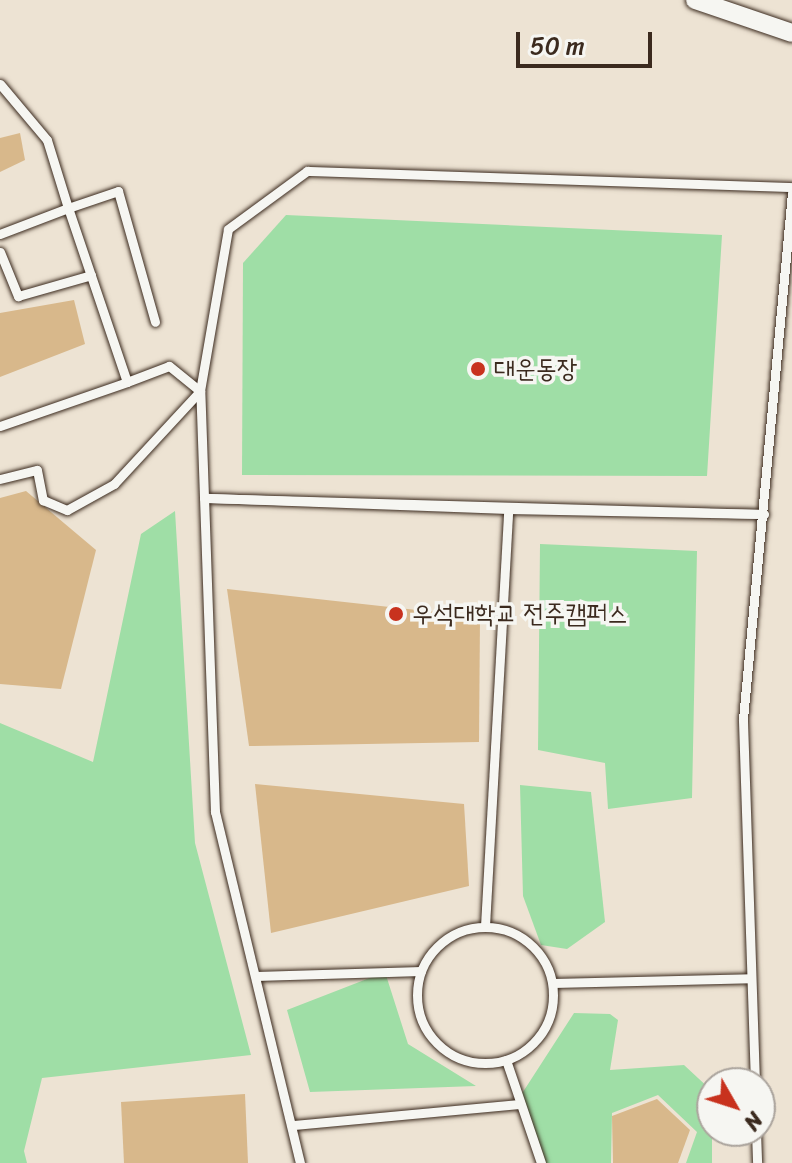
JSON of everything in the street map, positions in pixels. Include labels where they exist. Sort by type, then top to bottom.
[{"type":"street","points":[[695,0],[792,33]]},
{"type":"lane","points":[[0,84],[47,140],[127,382]]},
{"type":"lane","points":[[300,1163],[215,812],[200,391],[228,229],[307,171],[792,190],[743,719],[754,1067]]},
{"type":"lane","points":[[0,234],[118,191],[155,322]]},
{"type":"lane","points":[[0,252],[18,296],[91,275]]},
{"type":"lane","points":[[0,426],[169,366],[200,391]]},
{"type":"lane","points":[[0,479],[37,470],[43,500],[67,510],[114,484],[200,391]]},
{"type":"lane","points":[[204,498],[764,514]]},
{"type":"lane","points":[[204,498],[764,514]]},
{"type":"lane","points":[[485,926],[508,509]]},
{"type":"lane","points":[[485,926],[504,929],[529,942],[547,965],[553,983],[553,1003],[544,1030],[524,1052],[506,1060],[463,1060],[436,1043],[417,1004],[421,971],[441,942],[485,926]]},
{"type":"lane","points":[[256,976],[421,971]]},
{"type":"lane","points":[[553,983],[751,978]]},
{"type":"lane","points":[[506,1060],[541,1163]]},
{"type":"lane","points":[[293,1125],[520,1104]]},
{"type":"green space","name":"대운동장","points":[[286,215],[722,235],[707,476],[242,475],[243,263]]},
{"type":"green space","points":[[175,511],[195,843],[251,1055],[42,1078],[24,1151],[27,1163],[0,1163],[0,723],[93,762],[141,534]]},
{"type":"green space","points":[[540,544],[697,551],[692,798],[608,809],[605,763],[538,750]]},
{"type":"green space","points":[[520,785],[591,792],[605,922],[567,949],[541,945],[523,896]]},
{"type":"green space","points":[[385,972],[408,1044],[476,1086],[310,1092],[287,1010]]},
{"type":"green space","points":[[574,1013],[610,1014],[618,1020],[610,1070],[684,1065],[696,1076],[696,1131],[658,1095],[612,1113],[611,1163],[545,1163],[521,1095]]},
{"type":"green space","points":[[696,1135],[696,1147],[712,1147],[712,1163],[686,1163]]},
{"type":"building","points":[[20,133],[25,160],[0,172],[0,138]]},
{"type":"building","points":[[74,300],[85,344],[0,377],[0,313]]},
{"type":"building","points":[[26,491],[96,550],[61,689],[0,684],[0,498]]},
{"type":"building","points":[[227,589],[480,617],[479,742],[249,746]]},
{"type":"building","points":[[255,784],[464,804],[469,886],[271,933]]},
{"type":"building","points":[[245,1094],[248,1163],[124,1163],[121,1102]]},
{"type":"building","points":[[657,1099],[690,1130],[678,1163],[613,1163],[612,1116]]},
{"type":"place","name":"대운동장","points":[[478,369]]},
{"type":"place","name":"우석대학교 전주캠퍼스","points":[[396,614]]}]
